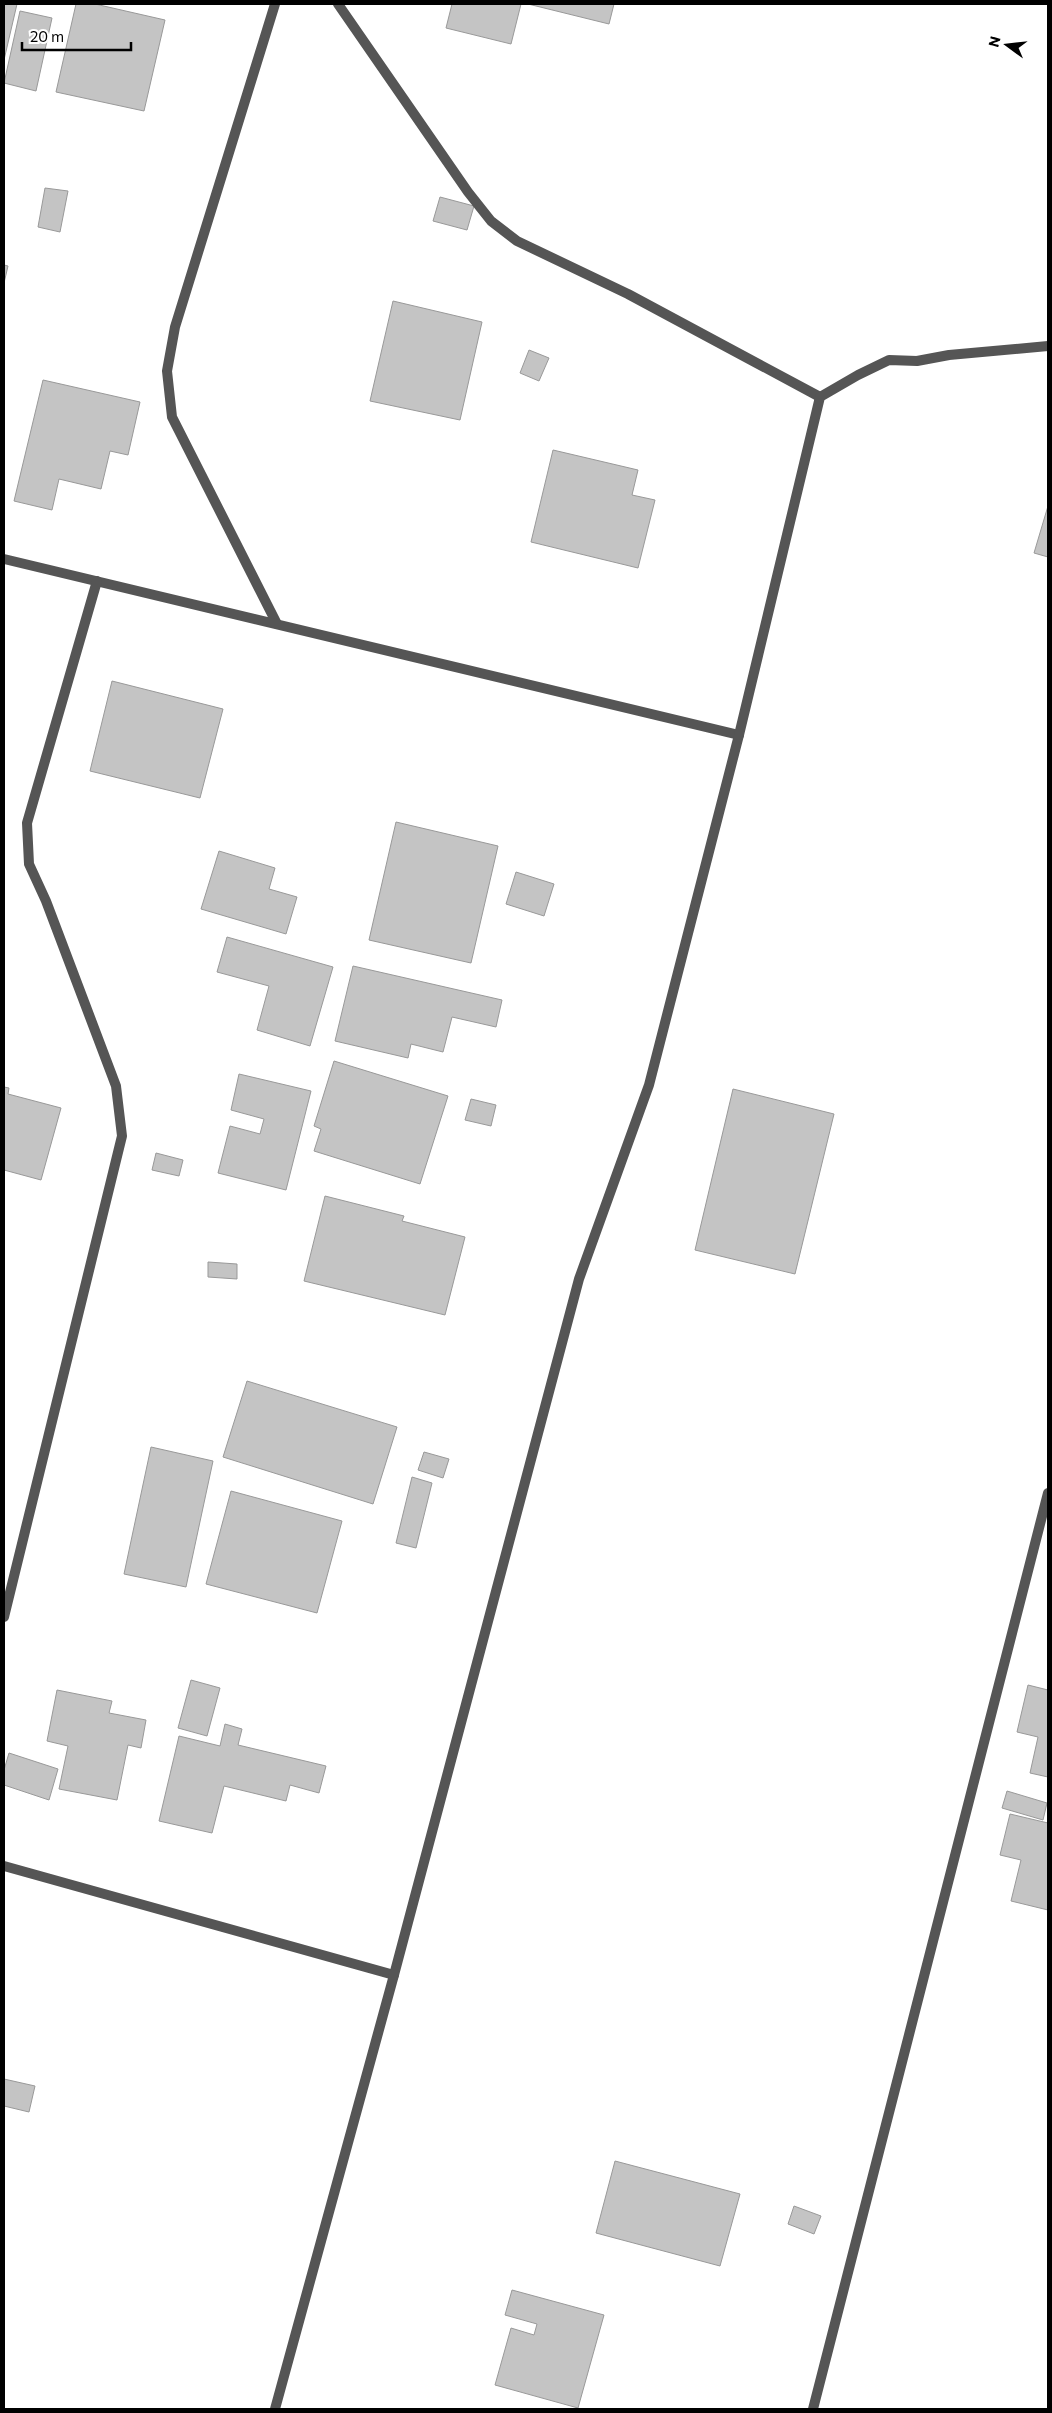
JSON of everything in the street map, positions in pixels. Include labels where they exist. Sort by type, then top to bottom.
[{"type":"street","points":[[275,4],[175,327],[167,371],[172,417],[277,624]]},
{"type":"street","points":[[338,4],[468,192],[491,221],[517,242],[628,294],[820,397]]},
{"type":"street","points":[[274,2409],[394,1975],[579,1279],[649,1085],[739,734],[820,397],[889,360],[916,361],[949,355],[1048,346]]},
{"type":"street","points":[[4,559],[739,734]]},
{"type":"street","points":[[4,1617],[122,1136],[116,1086],[46,901],[29,864],[27,823],[97,581]]},
{"type":"street","points":[[813,2409],[1048,1493]]},
{"type":"street","points":[[4,1866],[394,1975]]},
{"type":"building","points":[[4,4],[17,4],[4,60]]},
{"type":"building","points":[[76,4],[95,4],[165,20],[144,111],[56,92]]},
{"type":"building","points":[[452,4],[521,4],[511,44],[446,28]]},
{"type":"building","points":[[528,4],[614,4],[609,24]]},
{"type":"building","points":[[20,11],[52,18],[36,91],[4,83]]},
{"type":"building","points":[[45,188],[68,191],[60,232],[38,227]]},
{"type":"building","points":[[440,197],[474,206],[467,230],[433,221]]},
{"type":"building","points":[[4,265],[8,266],[4,283]]},
{"type":"building","points":[[393,301],[482,322],[460,420],[370,401]]},
{"type":"building","points":[[529,350],[549,358],[539,381],[520,373]]},
{"type":"building","points":[[43,380],[140,402],[128,455],[110,451],[101,489],[59,479],[52,510],[14,501]]},
{"type":"building","points":[[553,450],[638,470],[632,495],[655,500],[638,568],[531,542]]},
{"type":"building","points":[[1048,506],[1048,557],[1034,553]]},
{"type":"building","points":[[112,681],[223,709],[200,798],[90,771]]},
{"type":"building","points":[[396,822],[498,846],[471,963],[369,940]]},
{"type":"building","points":[[219,851],[275,868],[269,889],[297,897],[286,934],[201,909]]},
{"type":"building","points":[[516,872],[554,884],[544,916],[506,904]]},
{"type":"building","points":[[227,937],[333,967],[310,1046],[257,1030],[269,986],[217,972]]},
{"type":"building","points":[[353,966],[502,1000],[496,1027],[452,1017],[443,1052],[411,1044],[408,1058],[335,1041]]},
{"type":"building","points":[[334,1061],[448,1096],[420,1184],[314,1151],[321,1129],[314,1126]]},
{"type":"building","points":[[239,1074],[311,1091],[286,1190],[218,1173],[230,1126],[260,1134],[264,1119],[231,1110]]},
{"type":"building","points":[[4,1087],[9,1088],[8,1094],[61,1108],[41,1180],[4,1170]]},
{"type":"building","points":[[733,1089],[834,1114],[795,1274],[695,1250]]},
{"type":"building","points":[[471,1099],[496,1105],[491,1126],[465,1120]]},
{"type":"building","points":[[156,1153],[183,1160],[179,1176],[152,1170]]},
{"type":"building","points":[[325,1196],[404,1216],[402,1221],[465,1237],[445,1315],[304,1281]]},
{"type":"building","points":[[208,1262],[237,1264],[237,1279],[208,1277]]},
{"type":"building","points":[[247,1381],[397,1427],[373,1504],[223,1457]]},
{"type":"building","points":[[151,1447],[213,1461],[186,1587],[124,1574]]},
{"type":"building","points":[[424,1452],[449,1459],[443,1478],[418,1470]]},
{"type":"building","points":[[412,1477],[432,1483],[416,1548],[396,1543]]},
{"type":"building","points":[[231,1491],[342,1521],[317,1613],[206,1584]]},
{"type":"building","points":[[191,1680],[220,1688],[207,1736],[178,1728]]},
{"type":"building","points":[[1028,1685],[1048,1690],[1048,1777],[1030,1773],[1038,1737],[1017,1732]]},
{"type":"building","points":[[57,1690],[112,1701],[109,1713],[146,1720],[141,1748],[128,1745],[117,1800],[59,1789],[68,1746],[47,1741]]},
{"type":"building","points":[[225,1724],[242,1729],[238,1745],[326,1766],[319,1793],[290,1785],[286,1801],[224,1786],[212,1833],[159,1821],[179,1736],[220,1746]]},
{"type":"building","points":[[9,1753],[58,1769],[49,1800],[4,1785],[4,1770]]},
{"type":"building","points":[[1007,1791],[1047,1803],[1043,1820],[1002,1808]]},
{"type":"building","points":[[1010,1814],[1048,1823],[1048,1910],[1011,1901],[1021,1860],[1000,1855]]},
{"type":"building","points":[[4,2079],[35,2086],[29,2112],[4,2106]]},
{"type":"building","points":[[615,2161],[740,2194],[720,2266],[596,2233]]},
{"type":"building","points":[[794,2206],[821,2216],[814,2234],[788,2224]]},
{"type":"building","points":[[512,2290],[604,2315],[578,2408],[495,2385],[511,2328],[534,2335],[537,2324],[505,2315]]}]
